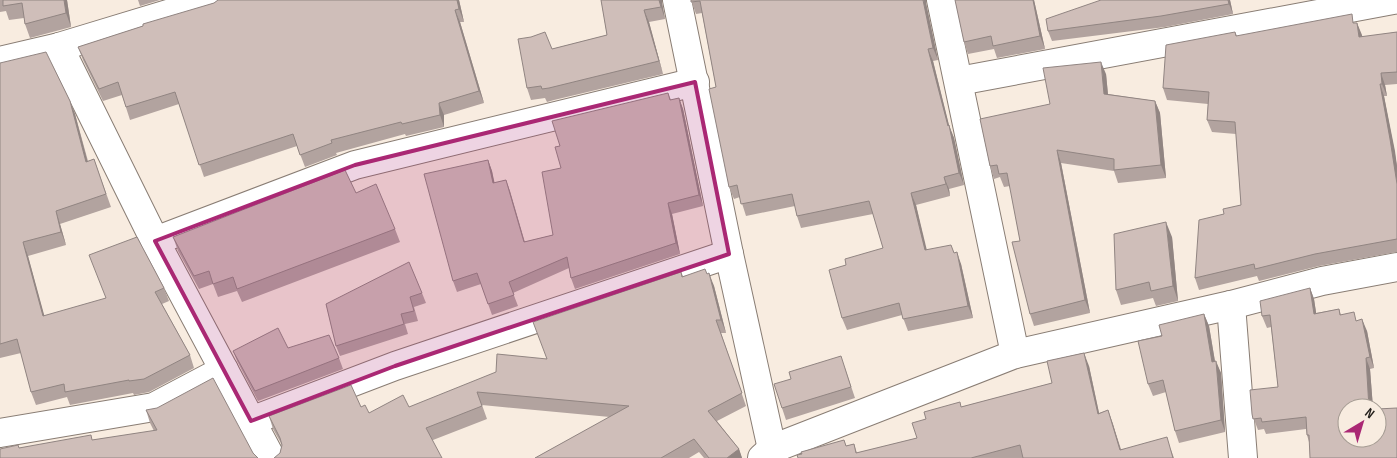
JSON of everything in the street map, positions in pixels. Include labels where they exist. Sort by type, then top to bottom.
[{"type":"street","points":[[0,61],[59,47],[214,0]]},
{"type":"street","points":[[678,0],[769,455],[1014,354],[1231,305],[1322,281],[1397,267]]},
{"type":"street","points":[[941,0],[1014,354]]},
{"type":"street","points":[[959,81],[1394,0],[1397,12]]},
{"type":"street","points":[[59,47],[155,241],[270,458]]},
{"type":"street","points":[[155,241],[355,165],[695,82]]},
{"type":"street","points":[[251,421],[394,366],[729,254]]},
{"type":"street","points":[[1231,305],[1243,458]]},
{"type":"street","points":[[0,434],[154,407],[224,370]]},
{"type":"highlighted area","points":[[695,82],[729,254],[395,366],[251,421],[155,241],[355,165]]},
{"type":"building","points":[[3,0],[64,0],[66,13],[25,24],[22,3],[3,6]]},
{"type":"building","points":[[218,0],[457,0],[459,9],[455,10],[479,91],[439,103],[440,115],[402,124],[401,122],[331,140],[332,143],[300,155],[293,134],[199,165],[175,92],[126,107],[118,82],[99,89],[78,47],[143,26],[143,24],[214,3]]},
{"type":"building","points":[[601,0],[659,0],[661,7],[644,10],[659,61],[549,88],[542,89],[541,86],[527,88],[518,39],[545,32],[552,49],[607,35]]},
{"type":"building","points":[[691,0],[923,0],[933,48],[928,49],[949,125],[959,173],[944,177],[946,184],[911,193],[925,250],[951,245],[954,253],[957,252],[968,306],[903,319],[899,303],[842,318],[829,270],[846,265],[845,259],[883,248],[869,201],[797,216],[792,194],[741,204],[737,185],[729,187],[709,89],[716,87],[700,1],[691,2]]},
{"type":"building","points":[[955,0],[1033,0],[1040,36],[993,46],[991,36],[964,42]]},
{"type":"building","points":[[1101,0],[1228,0],[1229,4],[1161,16],[1048,31],[1046,19]]},
{"type":"building","points":[[1352,14],[1353,23],[1357,23],[1359,37],[1397,32],[1397,72],[1381,73],[1382,84],[1380,84],[1397,184],[1397,239],[1315,254],[1255,269],[1254,264],[1195,278],[1199,220],[1224,214],[1223,209],[1241,205],[1235,122],[1207,120],[1209,92],[1163,88],[1166,45],[1235,32],[1236,36]]},
{"type":"building","points":[[46,52],[70,101],[86,162],[94,159],[106,194],[56,211],[61,232],[23,242],[43,316],[106,298],[89,255],[137,237],[164,288],[155,292],[190,355],[144,379],[65,392],[64,384],[31,392],[17,339],[0,344],[0,63]]},
{"type":"building","points":[[1101,62],[1104,94],[1155,101],[1161,165],[1114,170],[1114,159],[1057,150],[1085,300],[1030,314],[1012,242],[1020,241],[1007,173],[999,174],[997,165],[990,166],[980,119],[1050,104],[1043,68]]},
{"type":"building","points":[[668,93],[670,100],[679,98],[699,195],[668,203],[676,243],[571,278],[567,257],[509,282],[514,295],[488,304],[477,273],[453,281],[424,174],[488,160],[493,183],[506,180],[524,242],[553,235],[542,172],[561,168],[555,147],[560,146],[552,121]]},
{"type":"building","points":[[345,170],[356,193],[376,184],[395,229],[237,289],[233,277],[213,284],[209,271],[194,276],[173,237]]},
{"type":"building","points":[[1166,222],[1173,286],[1151,291],[1149,282],[1116,290],[1114,234]]},
{"type":"building","points":[[409,262],[422,293],[410,297],[414,311],[401,314],[404,324],[336,346],[326,304]]},
{"type":"building","points":[[705,269],[707,274],[709,273],[721,320],[716,320],[742,393],[708,411],[739,449],[727,458],[709,458],[694,439],[661,458],[535,458],[629,406],[477,392],[482,406],[426,428],[442,458],[274,458],[280,453],[282,445],[269,416],[351,385],[361,407],[365,405],[369,413],[403,395],[409,407],[496,372],[497,354],[547,359],[533,322],[681,272],[682,277]]},
{"type":"building","points":[[1310,288],[1314,314],[1339,309],[1340,315],[1354,312],[1356,321],[1362,319],[1370,357],[1366,358],[1368,398],[1337,398],[1337,448],[1387,448],[1387,408],[1397,408],[1397,458],[1310,458],[1306,417],[1262,422],[1261,418],[1253,419],[1250,390],[1278,387],[1270,315],[1262,316],[1260,301]]},
{"type":"building","points":[[1204,314],[1212,362],[1216,361],[1221,420],[1175,431],[1163,380],[1148,384],[1138,341],[1162,336],[1159,325]]},
{"type":"building","points":[[278,328],[288,348],[329,335],[339,358],[255,391],[233,351]]},
{"type":"building","points":[[1084,353],[1098,414],[1108,410],[1120,450],[1167,437],[1173,458],[1023,458],[1020,445],[971,458],[798,458],[797,455],[802,454],[801,452],[844,440],[846,446],[854,444],[856,453],[917,438],[912,423],[926,419],[924,412],[960,402],[961,407],[1052,383],[1047,361]]},
{"type":"building","points":[[841,356],[851,387],[782,408],[774,384],[791,379],[789,372]]},
{"type":"building","points":[[213,378],[253,453],[258,458],[0,458],[0,449],[18,445],[19,448],[91,435],[92,440],[157,430],[146,410],[157,408]]}]
